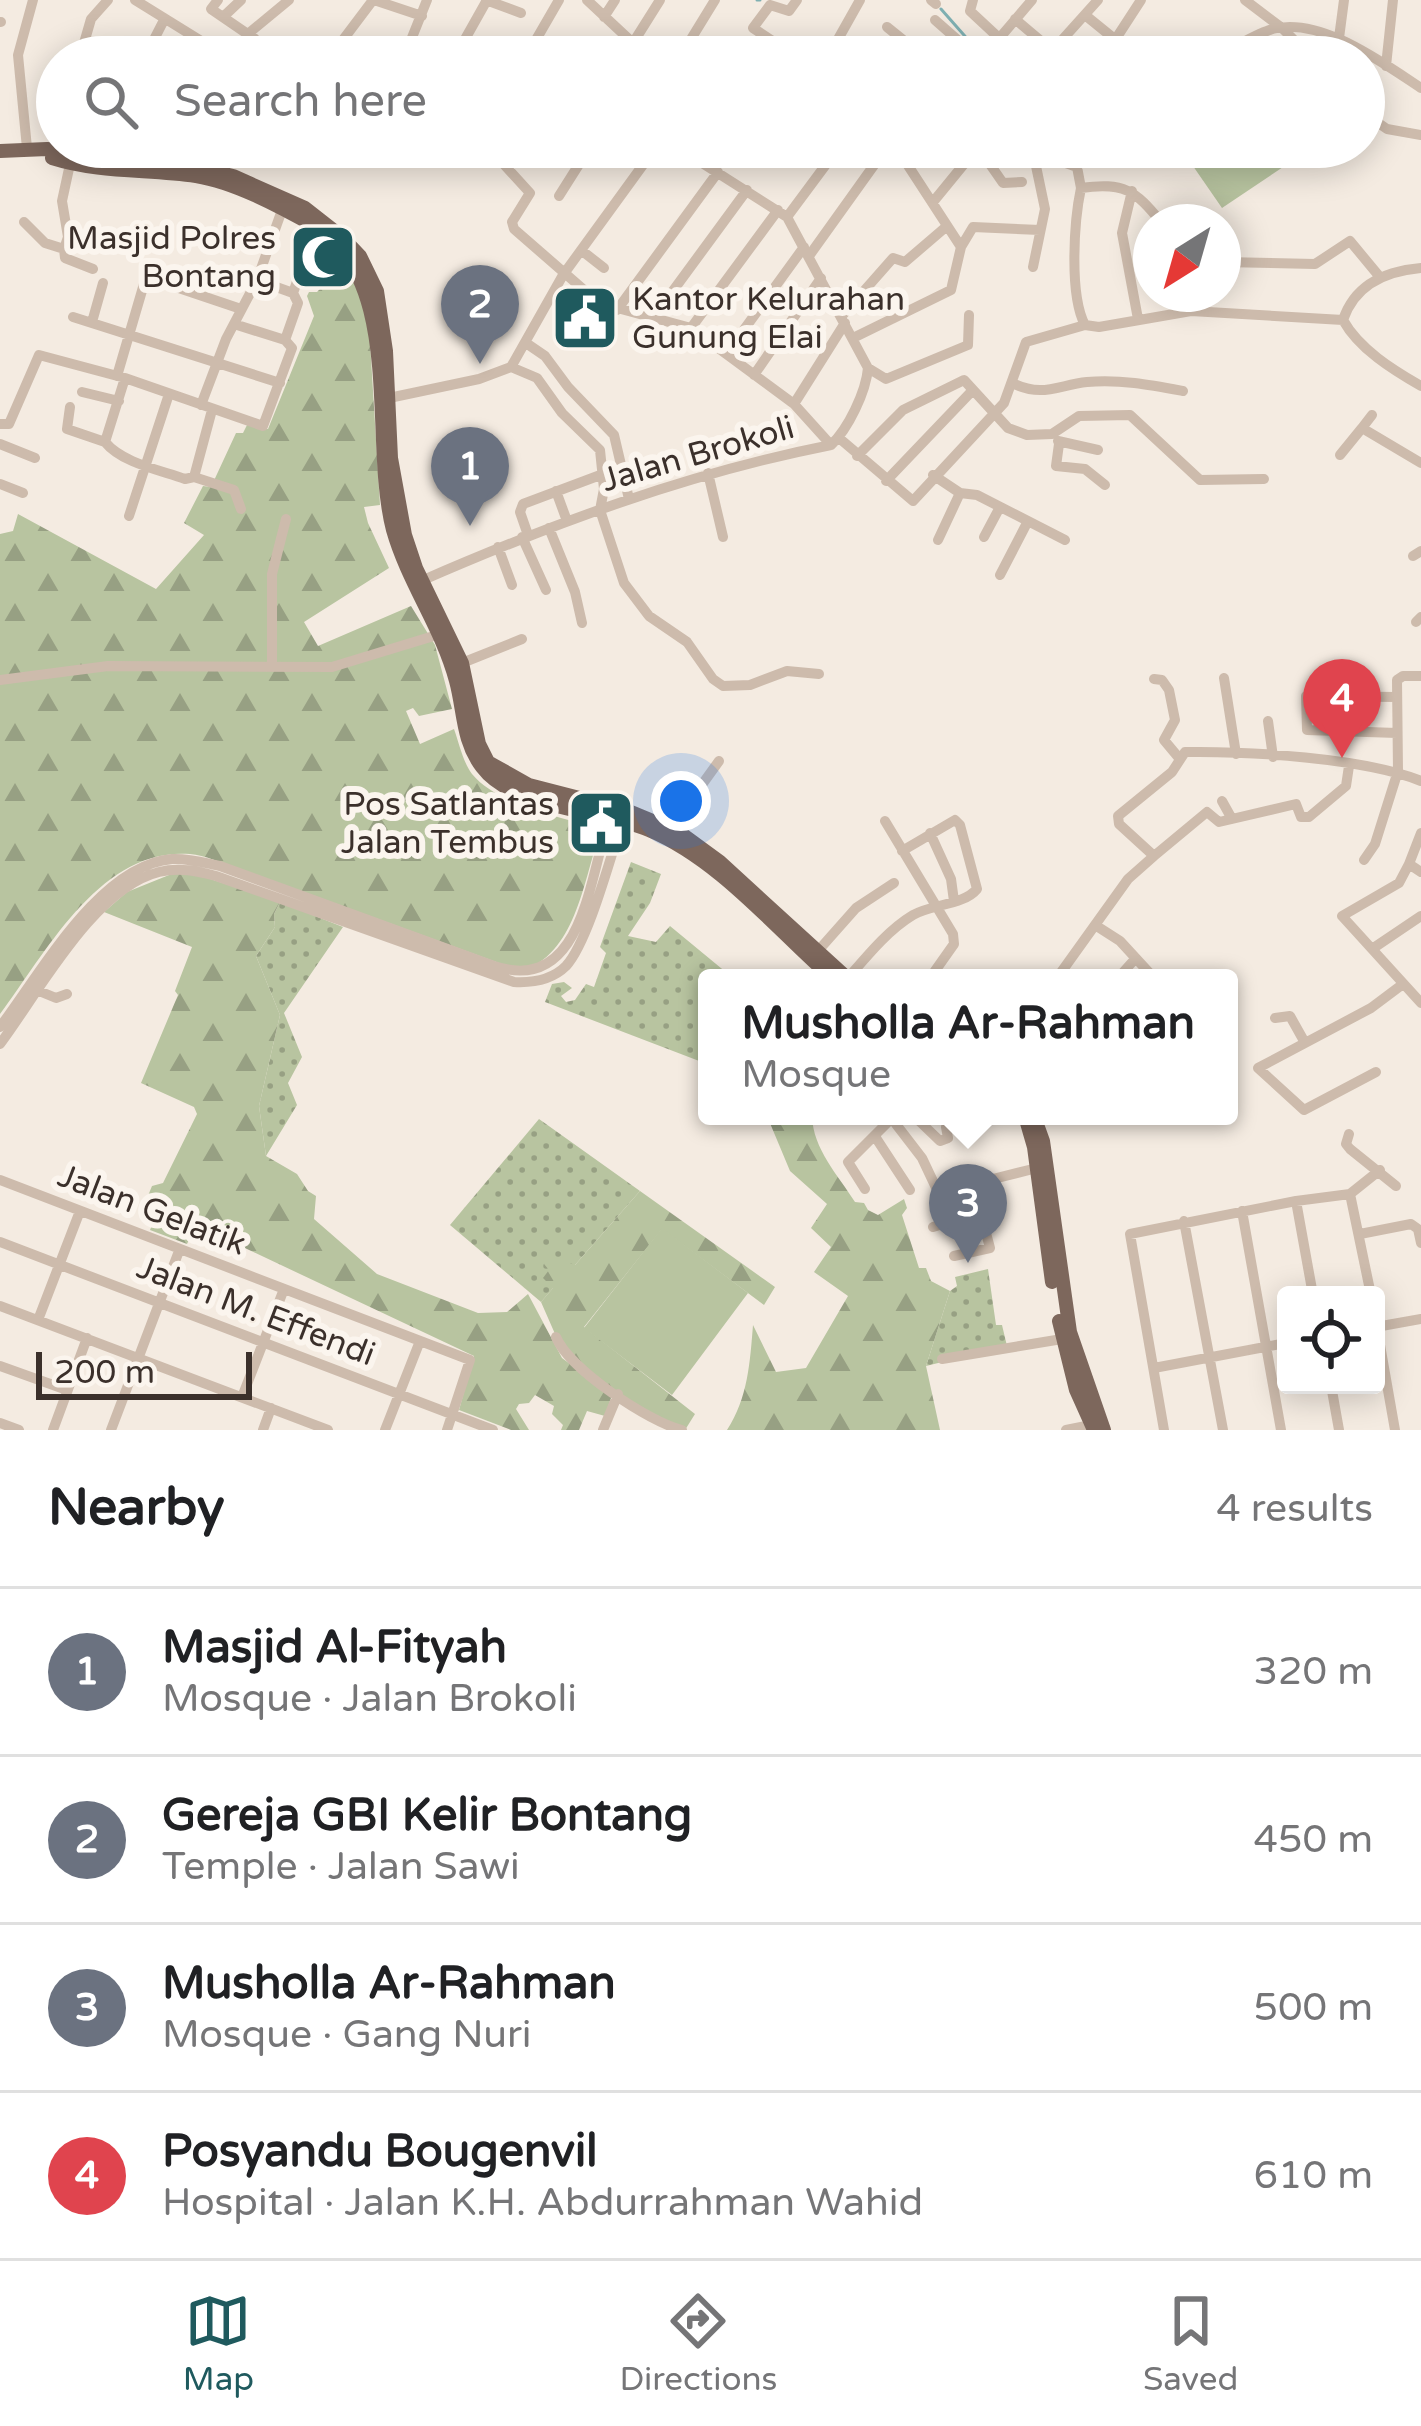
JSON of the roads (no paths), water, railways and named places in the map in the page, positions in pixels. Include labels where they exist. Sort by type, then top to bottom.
[{"type":"main road","points":[[0,151],[36,149]]},
{"type":"main road","points":[[0,160],[36,156]]},
{"type":"main road","points":[[152,168],[262,195],[326,223],[360,256],[376,291],[386,500],[403,560],[457,682],[471,750],[488,774],[528,796],[679,832],[720,862],[823,969]]},
{"type":"main road","points":[[284,205],[346,256],[363,283],[381,352]]},
{"type":"main road","points":[[383,377],[398,503],[422,581],[462,663],[478,744],[488,762],[529,785],[617,815],[685,848],[837,969]]},
{"type":"main road","points":[[1037,1125],[1037,1168],[1062,1339],[1096,1428]]},
{"type":"main road","points":[[1039,1125],[1079,1381]]},
{"type":"street","points":[[26,148],[18,55],[32,0]]},
{"type":"street","points":[[86,36],[91,19],[108,0]]},
{"type":"street","points":[[136,0],[191,36]]},
{"type":"street","points":[[218,0],[210,8],[249,34],[289,0]]},
{"type":"street","points":[[223,17],[241,0]]},
{"type":"street","points":[[348,36],[374,0],[422,16]]},
{"type":"street","points":[[413,36],[427,0]]},
{"type":"street","points":[[467,36],[487,0],[521,13]]},
{"type":"street","points":[[538,36],[559,0]]},
{"type":"street","points":[[587,0],[625,36]]},
{"type":"street","points":[[604,16],[615,0]]},
{"type":"street","points":[[637,36],[660,0]]},
{"type":"street","points":[[693,36],[715,0]]},
{"type":"street","points":[[765,36],[753,28],[770,4],[789,11],[797,0]]},
{"type":"street","points":[[840,36],[860,0]]},
{"type":"street","points":[[973,0],[970,11],[990,36]]},
{"type":"street","points":[[1000,36],[1032,0]]},
{"type":"street","points":[[1069,36],[1098,0]]},
{"type":"street","points":[[1120,36],[1141,0]]},
{"type":"street","points":[[1244,0],[1290,36]]},
{"type":"street","points":[[1339,36],[1344,0]]},
{"type":"street","points":[[1393,0],[1386,66],[1421,88]]},
{"type":"street","points":[[1085,15],[1111,36]]},
{"type":"street","points":[[1016,19],[1035,36]]},
{"type":"street","points":[[156,36],[164,20]]},
{"type":"street","points":[[935,20],[953,36]]},
{"type":"street","points":[[887,27],[898,36]]},
{"type":"street","points":[[1257,36],[1282,28],[1328,36]]},
{"type":"street","points":[[1385,128],[1421,135]]},
{"type":"street","points":[[69,168],[62,201],[68,237],[65,259],[93,268]]},
{"type":"street","points":[[508,168],[530,193],[512,225],[563,275],[599,303],[691,328],[913,501],[1000,406],[1026,342],[1085,325],[1099,327],[1178,312]]},
{"type":"street","points":[[560,196],[577,168]]},
{"type":"street","points":[[388,398],[478,379],[512,365],[563,275],[641,168]]},
{"type":"street","points":[[711,168],[782,214],[807,251],[868,368],[886,380],[968,346],[969,315]]},
{"type":"street","points":[[691,328],[821,168]]},
{"type":"street","points":[[727,353],[874,168]]},
{"type":"street","points":[[907,168],[961,247]]},
{"type":"street","points":[[933,202],[960,168]]},
{"type":"street","points":[[993,168],[1004,183],[1022,182]]},
{"type":"street","points":[[1033,266],[1045,209],[1037,170],[1050,168]]},
{"type":"street","points":[[1072,168],[1082,188],[1076,209],[1076,291],[1085,325]]},
{"type":"street","points":[[617,310],[718,172]]},
{"type":"street","points":[[1082,188],[1115,184],[1132,191],[1144,204]]},
{"type":"street","points":[[653,317],[748,190]]},
{"type":"street","points":[[1132,191],[1122,233],[1138,319]]},
{"type":"street","points":[[194,477],[215,363],[257,280],[284,205]]},
{"type":"street","points":[[24,222],[45,243],[64,249]]},
{"type":"street","points":[[794,404],[843,320],[893,258],[904,262],[947,226]]},
{"type":"street","points":[[293,293],[316,227]]},
{"type":"street","points":[[854,338],[951,290],[961,247],[973,227],[1040,230]]},
{"type":"street","points":[[1241,262],[1315,264],[1350,242],[1379,276]]},
{"type":"street","points":[[581,250],[604,268]]},
{"type":"street","points":[[1343,320],[1353,302],[1379,276],[1421,268]]},
{"type":"street","points":[[105,442],[119,401],[146,277],[241,309]]},
{"type":"street","points":[[754,375],[821,278]]},
{"type":"street","points":[[257,280],[293,293],[298,303],[285,340]]},
{"type":"street","points":[[92,322],[104,283]]},
{"type":"street","points":[[1221,312],[1343,320]]},
{"type":"street","points":[[73,317],[280,383]]},
{"type":"street","points":[[1343,320],[1354,337],[1381,360],[1421,386]]},
{"type":"street","points":[[0,424],[9,424],[39,355],[121,377],[263,426],[292,348],[285,340],[234,324]]},
{"type":"street","points":[[524,347],[545,356],[614,435],[626,500]]},
{"type":"street","points":[[512,365],[538,378],[562,413],[597,446],[605,507],[626,587],[649,616],[691,645],[716,682],[733,688],[782,671],[819,674]]},
{"type":"street","name":"Jalan Brokoli","points":[[422,581],[525,536],[708,472],[835,441],[867,379],[868,368]]},
{"type":"street","points":[[857,456],[908,408],[964,380],[972,391],[1000,406],[1019,434],[1098,450]]},
{"type":"street","points":[[1012,383],[1058,391],[1085,382],[1131,382],[1184,391]]},
{"type":"street","points":[[886,481],[972,391]]},
{"type":"street","points":[[82,392],[119,401]]},
{"type":"street","points":[[129,516],[169,394]]},
{"type":"street","points":[[70,407],[67,429],[185,479],[194,477],[234,490],[241,509]]},
{"type":"street","points":[[1105,485],[1085,470],[1056,466],[1056,439],[1076,417],[1125,414],[1142,422],[1199,480],[1264,479]]},
{"type":"street","points":[[1340,455],[1372,415]]},
{"type":"street","points":[[1362,428],[1421,464]]},
{"type":"street","points":[[0,444],[35,458]]},
{"type":"street","points":[[708,472],[723,537]]},
{"type":"street","points":[[546,590],[525,536],[521,506],[603,474]]},
{"type":"street","points":[[933,475],[960,493],[968,492],[1065,540]]},
{"type":"street","points":[[0,484],[23,494]]},
{"type":"street","points":[[556,491],[566,521]]},
{"type":"street","points":[[938,540],[960,493]]},
{"type":"street","points":[[984,537],[1000,507]]},
{"type":"street","points":[[272,667],[272,574],[286,519]]},
{"type":"street","points":[[1000,575],[1028,521]]},
{"type":"street","points":[[549,527],[582,623]]},
{"type":"street","points":[[498,548],[512,585]]},
{"type":"street","points":[[0,680],[108,666],[332,667],[437,635]]},
{"type":"street","points":[[462,663],[523,639]]},
{"type":"street","points":[[1364,860],[1375,844],[1398,771],[1399,678],[1421,676]]},
{"type":"street","points":[[1224,678],[1236,754]]},
{"type":"street","points":[[1154,679],[1162,680],[1169,690],[1174,720],[1164,740],[1179,758]]},
{"type":"street","points":[[1312,759],[1305,727],[1306,696],[1396,697]]},
{"type":"street","points":[[1268,721],[1273,757]]},
{"type":"street","points":[[1309,730],[1396,734]]},
{"type":"street","points":[[1149,859],[1117,819],[1189,752],[1312,759],[1398,771],[1421,780]]},
{"type":"street","points":[[679,832],[719,761]]},
{"type":"street","points":[[1064,969],[1149,859],[1204,813],[1216,822],[1293,804],[1298,805],[1301,817],[1309,818],[1346,786],[1349,766]]},
{"type":"street","points":[[1222,801],[1232,819]]},
{"type":"street","points":[[0,1028],[95,898],[151,864],[173,859],[220,866],[514,982],[544,980],[564,968],[579,946],[617,815]]},
{"type":"street","points":[[856,969],[905,921],[933,905],[970,897],[977,889],[960,825],[948,820],[902,851]]},
{"type":"street","points":[[885,821],[954,939],[936,969]]},
{"type":"street","points":[[930,833],[951,879],[953,901]]},
{"type":"street","points":[[1421,835],[1399,883],[1342,916],[1421,1003]]},
{"type":"street","points":[[917,876],[942,861]]},
{"type":"street","points":[[1409,864],[1421,872]]},
{"type":"street","points":[[0,1044],[69,948],[119,892],[158,872],[176,869],[216,876],[315,906]]},
{"type":"street","points":[[817,952],[856,908],[894,883]]},
{"type":"street","points":[[1372,949],[1421,916]]},
{"type":"street","points":[[1095,926],[1120,941],[1145,969]]},
{"type":"street","points":[[1126,969],[1135,959]]},
{"type":"street","points":[[1376,1072],[1308,1109],[1300,1108],[1258,1068],[1371,1008],[1403,985]]},
{"type":"street","points":[[39,991],[56,998],[67,994]]},
{"type":"street","points":[[1275,1018],[1288,1014],[1304,1041]]},
{"type":"street","points":[[865,1189],[848,1162],[887,1125]]},
{"type":"street","points":[[899,1125],[958,1220],[933,1227]]},
{"type":"street","points":[[923,1125],[940,1141],[949,1138],[946,1127]]},
{"type":"street","points":[[1349,1134],[1346,1144],[1350,1149],[1396,1186]]},
{"type":"street","points":[[876,1138],[910,1190]]},
{"type":"street","points":[[945,1198],[973,1184],[1037,1168]]},
{"type":"street","points":[[1164,1430],[1129,1237],[1136,1230],[1351,1194],[1380,1170]]},
{"type":"street","name":"Jalan Gelatik","points":[[0,1180],[471,1361],[453,1416]]},
{"type":"street","points":[[954,1256],[990,1248],[973,1184]]},
{"type":"street","points":[[1351,1194],[1369,1286]]},
{"type":"street","points":[[1295,1201],[1311,1286]]},
{"type":"street","points":[[38,1320],[80,1211]]},
{"type":"street","points":[[1242,1211],[1281,1430]]},
{"type":"street","points":[[1184,1222],[1222,1430]]},
{"type":"street","points":[[1360,1234],[1412,1224],[1421,1244]]},
{"type":"street","name":"Jalan M. Effendi","points":[[0,1242],[493,1430]]},
{"type":"street","points":[[111,1430],[178,1251]]},
{"type":"street","points":[[242,1397],[284,1288]]},
{"type":"street","points":[[0,1306],[326,1430]]},
{"type":"street","points":[[1385,1324],[1421,1319]]},
{"type":"street","points":[[556,1337],[567,1356],[618,1394],[653,1419],[682,1430]]},
{"type":"street","points":[[53,1430],[86,1338]]},
{"type":"street","points":[[942,1359],[1062,1339]]},
{"type":"street","points":[[385,1430],[420,1341]]},
{"type":"street","points":[[1154,1368],[1277,1345]]},
{"type":"street","points":[[0,1366],[67,1390]]},
{"type":"street","points":[[1385,1372],[1396,1430]]},
{"type":"street","points":[[603,1430],[618,1394]]},
{"type":"street","points":[[1332,1394],[1339,1430]]},
{"type":"street","points":[[263,1430],[271,1408]]},
{"type":"street","points":[[447,1430],[453,1416]]},
{"type":"street","points":[[0,1423],[19,1430]]},
{"type":"street","points":[[1066,1430],[1096,1428]]},
{"type":"waterway","points":[[941,9],[965,36]]},
{"type":"place","name":"Masjid Polres Bontang","points":[[323,257]]},
{"type":"place","name":"Kantor Kelurahan Gunung Elai","points":[[585,318]]},
{"type":"place","name":"Gereja GBI Kelir Bontang","points":[[480,364]]},
{"type":"place","name":"Masjid Al-Fityah","points":[[470,526]]},
{"type":"place","name":"Posyandu Bougenvil","points":[[1342,758]]},
{"type":"place","name":"Pos Satlantas Jalan Tembus","points":[[601,823]]},
{"type":"place","name":"Musholla Ar-Rahman","points":[[968,1263]]}]
